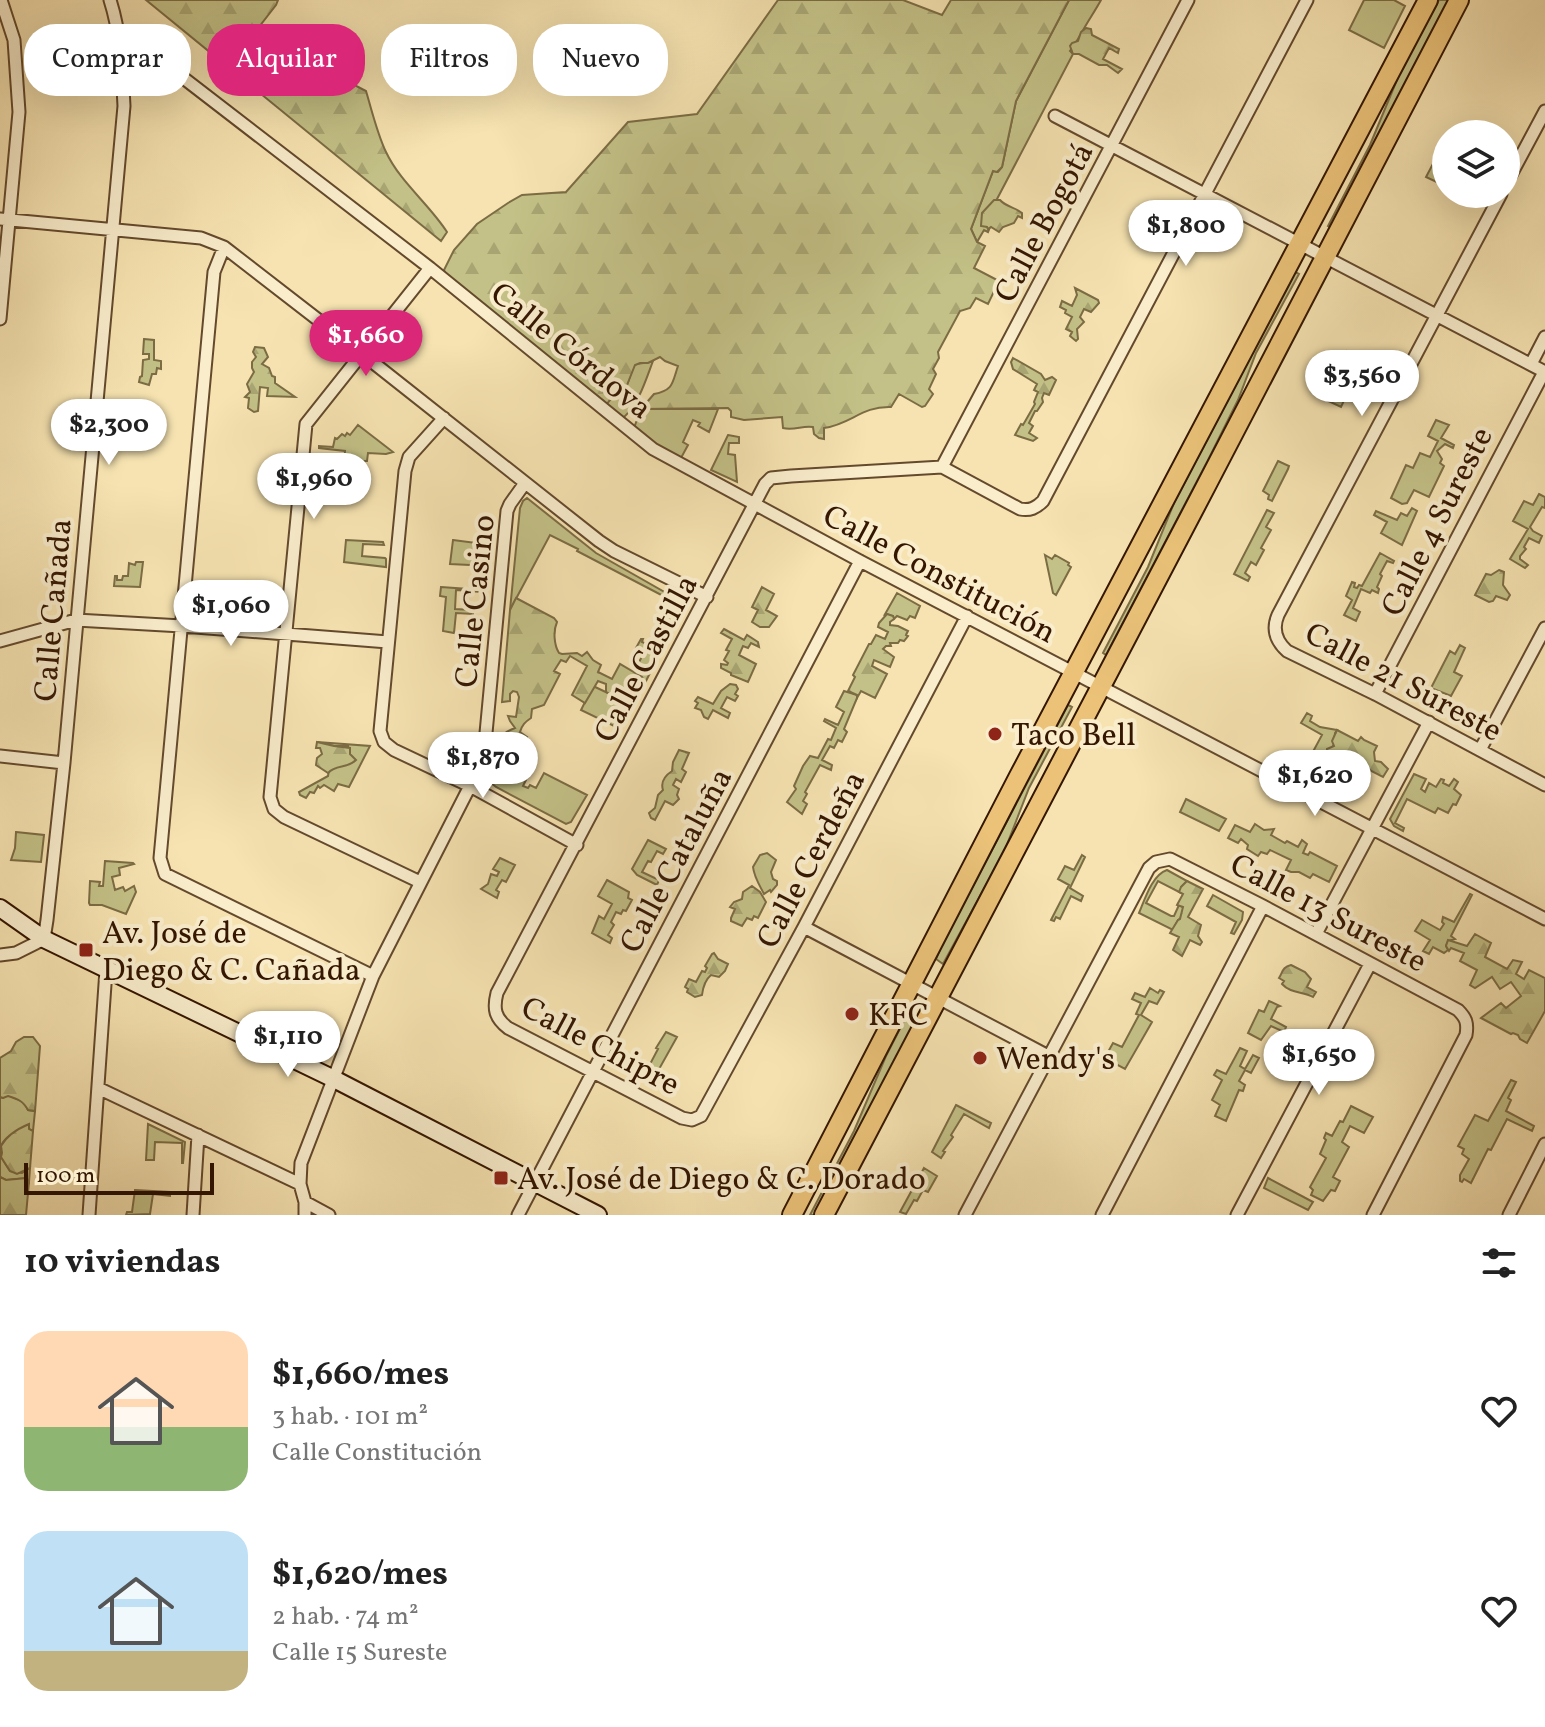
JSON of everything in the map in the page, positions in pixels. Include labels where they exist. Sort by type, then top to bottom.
[{"type":"main road","points":[[792,1215],[910,984],[1428,0]]},
{"type":"main road","points":[[824,1215],[1459,0]]},
{"type":"main road","points":[[0,908],[44,939],[334,1079],[598,1215]]},
{"type":"street","points":[[0,319],[4,220],[19,112],[14,40],[1,0]]},
{"type":"street","name":"Calle Cañada","points":[[110,0],[117,24]]},
{"type":"street","name":"Calle Bogotá","points":[[942,467],[1188,0]]},
{"type":"street","points":[[754,505],[771,478],[942,467],[1020,509],[1033,509],[1043,501],[1307,0]]},
{"type":"street","name":"Calle Córdova","points":[[191,84],[430,268],[653,449],[754,505]]},
{"type":"street","name":"Calle Cañada","points":[[44,939],[64,763],[114,230],[123,96]]},
{"type":"street","points":[[1520,158],[1545,111]]},
{"type":"street","points":[[1055,116],[1544,372]]},
{"type":"street","points":[[1436,316],[1494,208]]},
{"type":"street","points":[[4,220],[201,238],[224,247],[599,541],[707,597]]},
{"type":"street","points":[[224,247],[214,272],[160,858],[165,874],[373,976]]},
{"type":"street","points":[[420,882],[284,817],[274,809],[270,797],[304,430],[308,419],[430,268]]},
{"type":"street","name":"Calle 21 Sureste","points":[[1436,316],[1278,615],[1275,630],[1287,651],[1429,722],[1545,785]]},
{"type":"street","points":[[1531,364],[1545,337]]},
{"type":"street","name":"Calle 4 Sureste","points":[[1375,694],[1544,372]]},
{"type":"street","points":[[444,418],[409,457],[405,471],[380,731],[384,742],[394,750],[470,786],[577,845]]},
{"type":"street","name":"Calle Casino","points":[[300,1184],[301,1163],[373,976],[482,760],[507,511],[525,483]]},
{"type":"street","name":"Calle Constitución","points":[[754,505],[1545,919]]},
{"type":"street","name":"Calle Castilla","points":[[494,1006],[497,993],[754,505]]},
{"type":"street","name":"Calle Cataluña","points":[[518,1215],[860,561]]},
{"type":"street","name":"Calle Cerdeña","points":[[692,1120],[701,1116],[967,616]]},
{"type":"street","points":[[0,641],[76,620],[388,642]]},
{"type":"street","points":[[1480,750],[1545,628]]},
{"type":"street","points":[[1316,934],[1429,722]]},
{"type":"street","points":[[0,756],[64,763]]},
{"type":"street","name":"Calle 13 Sureste","points":[[1050,1057],[1142,879],[1156,862],[1170,859],[1465,1016],[1468,1025],[1466,1035],[1373,1215]]},
{"type":"street","points":[[1102,1215],[1263,906]]},
{"type":"street","points":[[804,927],[1050,1057],[965,1215]]},
{"type":"street","points":[[0,955],[16,953],[44,939]]},
{"type":"street","points":[[1237,1215],[1370,964]]},
{"type":"street","points":[[89,1215],[106,970]]},
{"type":"street","name":"Calle Chipre","points":[[494,1006],[500,1022],[508,1028],[682,1118],[692,1120]]},
{"type":"street","points":[[98,1088],[300,1184],[305,1209],[329,1215]]},
{"type":"street","points":[[193,1215],[198,1135]]},
{"type":"street","points":[[1509,1215],[1545,1144]]},
{"type":"green space","points":[[146,0],[278,0],[261,24],[207,24],[207,50],[191,37],[191,24],[175,24]]},
{"type":"green space","points":[[778,0],[903,0],[942,15],[951,0],[1069,0],[1016,101],[1002,167],[997,172],[993,171],[971,229],[977,242],[985,246],[974,268],[999,281],[988,304],[976,298],[970,308],[960,311],[938,352],[939,358],[933,369],[936,374],[929,389],[933,394],[925,406],[899,394],[891,407],[872,409],[824,428],[824,439],[814,434],[813,427],[783,428],[782,417],[744,420],[731,417],[728,408],[641,409],[654,394],[669,388],[673,381],[678,366],[660,357],[635,365],[624,388],[612,384],[613,395],[607,404],[446,275],[444,270],[454,250],[477,224],[508,203],[522,195],[566,192],[628,122],[697,114]]},
{"type":"green space","points":[[1069,0],[1101,0],[1070,51],[1073,54],[996,201],[987,226],[990,227],[988,232],[984,230],[977,242],[971,229],[993,171],[998,172],[1002,167],[1016,101]]},
{"type":"green space","points":[[1364,0],[1394,0],[1405,6],[1384,48],[1349,30]]},
{"type":"green space","points":[[1439,0],[1451,0],[1332,228],[1328,226],[1370,145],[1399,75]]},
{"type":"green space","points":[[1086,28],[1091,29],[1092,35],[1119,49],[1118,53],[1109,48],[1103,59],[1122,69],[1118,73],[1107,65],[1099,65],[1073,54],[1070,46],[1078,41]]},
{"type":"green space","points":[[366,91],[380,137],[392,163],[447,232],[441,241],[264,96],[365,96]]},
{"type":"green space","points":[[1432,166],[1432,180],[1426,177]]},
{"type":"green space","points":[[994,200],[1000,200],[1019,211],[1022,218],[1018,216],[1014,223],[999,232],[981,226],[982,213]]},
{"type":"green space","points":[[1295,272],[1299,274],[1256,353],[1238,400],[1106,655],[1103,653],[1148,567],[1174,503]]},
{"type":"green space","points":[[1075,288],[1099,303],[1091,312],[1084,309],[1080,317],[1084,322],[1077,329],[1076,341],[1070,336],[1072,332],[1066,329],[1072,317],[1060,307],[1062,301],[1072,306],[1077,295]]},
{"type":"green space","points":[[144,339],[154,340],[154,360],[161,361],[161,369],[157,368],[156,374],[152,374],[149,385],[139,382],[143,360],[149,359],[149,354],[143,354]]},
{"type":"green space","points":[[255,347],[264,348],[268,357],[262,364],[269,368],[275,383],[295,397],[267,396],[268,388],[260,387],[258,411],[254,412],[248,408],[249,398],[245,397],[250,392],[247,384],[254,372]]},
{"type":"green space","points":[[1347,351],[1363,359],[1359,375],[1353,373],[1345,388],[1349,390],[1341,407],[1324,399]]},
{"type":"green space","points":[[1013,358],[1041,374],[1045,380],[1052,377],[1056,380],[1049,395],[1044,393],[1043,402],[1029,423],[1033,426],[1029,433],[1037,438],[1033,441],[1015,435],[1035,404],[1037,384],[1013,369]]},
{"type":"green space","points":[[653,361],[637,400],[622,419],[605,405],[612,398],[611,384],[627,385],[634,365]]},
{"type":"green space","points":[[641,409],[718,409],[709,432],[693,420],[683,442],[688,445],[681,458],[634,428]]},
{"type":"green space","points":[[1436,420],[1449,425],[1441,438],[1454,445],[1453,448],[1445,444],[1437,451],[1444,466],[1429,497],[1414,490],[1407,503],[1402,504],[1391,498],[1406,465],[1413,468],[1420,453],[1430,457],[1438,441],[1428,436]]},
{"type":"green space","points":[[358,425],[393,452],[368,453],[367,461],[361,461],[366,475],[354,479],[353,487],[346,486],[347,473],[316,470],[316,462],[344,463],[345,451],[319,446],[333,447],[335,438],[347,433],[350,435]]},
{"type":"green space","points":[[728,435],[739,437],[739,443],[729,443],[728,454],[735,455],[737,482],[711,470]]},
{"type":"green space","points":[[1278,461],[1289,466],[1272,501],[1263,491]]},
{"type":"green space","points":[[1539,494],[1545,497],[1545,508],[1542,507],[1530,527],[1542,536],[1539,543],[1529,538],[1524,547],[1526,549],[1520,559],[1528,565],[1525,568],[1510,559],[1528,529],[1513,521],[1524,501],[1533,505]]},
{"type":"green space","points":[[527,498],[596,553],[684,605],[645,683],[634,671],[644,653],[636,648],[643,639],[642,642],[657,649],[668,627],[654,620],[656,615],[662,618],[671,600],[578,549],[550,535],[510,610],[520,508]]},
{"type":"green space","points":[[1412,508],[1417,511],[1402,545],[1381,533],[1387,522],[1374,515],[1376,511],[1397,520],[1401,513],[1407,516]]},
{"type":"green space","points":[[1267,510],[1274,513],[1266,527],[1271,530],[1256,565],[1251,562],[1245,573],[1250,577],[1248,581],[1234,574]]},
{"type":"green space","points":[[346,540],[383,542],[384,545],[363,544],[362,556],[385,558],[386,567],[344,562]]},
{"type":"green space","points":[[453,540],[492,545],[490,566],[450,564]]},
{"type":"green space","points":[[1380,553],[1394,561],[1387,561],[1380,574],[1378,593],[1361,589],[1353,608],[1360,612],[1356,621],[1344,615],[1352,600],[1346,596],[1352,582],[1355,583],[1354,587],[1362,586]]},
{"type":"green space","points":[[1045,555],[1052,559],[1055,555],[1071,567],[1056,595],[1053,593]]},
{"type":"green space","points":[[136,562],[143,562],[140,587],[114,586],[115,576],[117,580],[122,580],[123,576],[128,576],[129,563],[135,565]]},
{"type":"green space","points":[[1499,570],[1504,572],[1503,585],[1510,595],[1507,600],[1496,596],[1489,602],[1475,595],[1486,574],[1491,575]]},
{"type":"green space","points":[[441,587],[482,590],[456,590],[455,609],[473,610],[473,614],[456,613],[454,633],[443,631],[446,597],[440,596]]},
{"type":"green space","points":[[762,587],[774,594],[766,610],[777,616],[769,627],[760,627],[752,622],[758,610],[752,607]]},
{"type":"green space","points":[[897,593],[920,606],[915,618],[910,616],[907,620],[897,616],[894,619],[887,614],[884,616]]},
{"type":"green space","points":[[516,598],[554,618],[557,622],[555,638],[559,653],[582,656],[587,652],[601,665],[598,672],[612,679],[620,664],[642,677],[645,683],[627,718],[621,713],[626,702],[606,692],[606,684],[598,681],[585,703],[572,695],[587,666],[570,656],[566,662],[561,660],[554,671],[560,674],[544,705],[532,709],[531,718],[520,732],[527,737],[517,756],[525,761],[522,767],[513,767],[508,761],[508,754],[496,758],[500,739],[515,728],[508,716],[516,717],[519,697],[513,691],[510,701],[502,702],[510,610]]},
{"type":"green space","points":[[887,614],[894,619],[890,625],[908,631],[908,636],[904,641],[890,643],[891,646],[883,649],[894,657],[890,667],[874,660],[872,666],[887,674],[875,698],[861,691],[857,698],[848,691],[855,677],[853,675],[876,635],[885,639],[888,632],[878,627]]},
{"type":"green space","points":[[724,629],[744,640],[747,635],[758,642],[759,647],[751,643],[748,648],[743,646],[739,655],[756,664],[748,682],[721,668],[721,664],[728,663],[724,660],[732,639],[721,633]]},
{"type":"green space","points":[[1460,645],[1465,648],[1454,672],[1462,676],[1451,696],[1431,688],[1450,651],[1455,654]]},
{"type":"green space","points":[[730,684],[736,685],[738,689],[735,694],[738,696],[735,701],[727,697],[721,708],[730,713],[728,718],[713,710],[708,719],[695,708],[698,697],[713,704]]},
{"type":"green space","points":[[593,686],[627,702],[614,726],[581,710]]},
{"type":"green space","points":[[844,691],[857,695],[844,729],[847,732],[842,742],[838,740],[834,748],[830,746],[822,760],[832,765],[831,770],[820,765],[805,792],[803,801],[807,804],[802,814],[787,802],[810,756],[818,758],[828,739],[831,740],[836,728],[824,721],[838,725],[844,712],[836,707]]},
{"type":"green space","points":[[1068,705],[1072,707],[1029,788],[1004,852],[943,964],[936,959],[941,947]]},
{"type":"green space","points":[[1307,713],[1312,716],[1310,721],[1320,727],[1337,730],[1334,745],[1327,753],[1332,755],[1327,766],[1321,763],[1325,756],[1319,752],[1312,764],[1308,761],[1322,735],[1301,723]]},
{"type":"green space","points":[[1337,730],[1358,741],[1361,737],[1377,746],[1375,761],[1388,769],[1383,777],[1334,752],[1332,755],[1327,753],[1327,749],[1334,746],[1332,741]]},
{"type":"green space","points":[[317,742],[370,746],[349,787],[338,784],[334,791],[324,785],[318,786],[306,798],[299,792],[328,776],[329,770],[350,754],[348,746]]},
{"type":"green space","points":[[317,742],[350,748],[350,754],[356,760],[328,773],[316,765],[317,758],[322,754],[320,748],[316,748]]},
{"type":"green space","points":[[432,747],[443,749],[442,760],[452,760],[453,750],[472,752],[468,764],[458,768],[431,756]]},
{"type":"green space","points":[[679,750],[689,753],[682,769],[686,772],[681,782],[676,779],[673,785],[679,789],[679,799],[673,805],[665,801],[655,820],[649,813],[655,808],[658,795],[663,790],[663,781],[672,771]]},
{"type":"green space","points":[[509,753],[508,761],[513,767],[521,767],[517,775],[526,780],[523,786],[536,788],[544,773],[587,795],[571,822],[566,824],[490,782],[496,758]]},
{"type":"green space","points":[[1414,774],[1426,779],[1421,789],[1425,792],[1429,783],[1436,787],[1441,779],[1449,786],[1454,779],[1458,782],[1454,789],[1461,795],[1448,813],[1438,808],[1435,813],[1407,799],[1395,823],[1404,828],[1403,831],[1394,826],[1390,819]]},
{"type":"green space","points":[[1186,799],[1226,819],[1219,831],[1180,812]]},
{"type":"green space","points":[[1255,824],[1264,830],[1274,829],[1271,835],[1285,843],[1287,841],[1298,847],[1302,840],[1307,844],[1303,853],[1308,855],[1310,852],[1337,866],[1329,882],[1313,874],[1310,878],[1286,870],[1291,860],[1270,850],[1258,856],[1247,849],[1248,845],[1241,839],[1238,843],[1228,838],[1235,825],[1250,832]]},
{"type":"green space","points":[[16,832],[44,835],[41,862],[11,860]]},
{"type":"green space","points":[[648,840],[666,849],[663,854],[657,851],[642,872],[659,880],[657,885],[632,869]]},
{"type":"green space","points":[[767,853],[776,860],[771,872],[777,885],[764,894],[753,867],[760,855]]},
{"type":"green space","points":[[1082,855],[1085,857],[1070,888],[1083,896],[1081,901],[1071,896],[1060,919],[1056,917],[1054,921],[1051,920],[1069,885],[1058,879],[1065,866],[1074,870]]},
{"type":"green space","points":[[500,858],[515,865],[506,882],[502,880],[496,890],[499,892],[497,898],[481,889],[488,884],[491,874],[497,876],[499,872],[493,869]]},
{"type":"green space","points":[[105,861],[134,864],[119,868],[120,875],[112,877],[115,890],[123,887],[125,891],[134,886],[136,892],[126,914],[89,903],[90,881],[100,882],[99,886],[103,886]]},
{"type":"green space","points":[[1167,870],[1187,881],[1181,887],[1183,894],[1158,881],[1146,903],[1171,916],[1174,916],[1179,905],[1184,908],[1173,930],[1139,913],[1153,882]]},
{"type":"green space","points":[[607,880],[629,892],[628,898],[632,900],[626,911],[623,910],[621,914],[616,912],[608,935],[612,938],[610,943],[592,933],[599,916],[604,919],[612,904],[598,896]]},
{"type":"green space","points":[[1187,881],[1203,889],[1188,917],[1201,925],[1198,936],[1202,942],[1200,945],[1190,940],[1182,956],[1173,950],[1179,937],[1170,933],[1180,919],[1183,907],[1177,905],[1183,894],[1179,892]]},
{"type":"green space","points":[[752,886],[766,902],[758,918],[747,918],[742,926],[731,921],[735,909],[730,907],[742,899],[743,892]]},
{"type":"green space","points":[[1470,894],[1451,936],[1455,939],[1448,941],[1446,946],[1448,950],[1444,953],[1433,947],[1429,954],[1423,951],[1430,940],[1415,931],[1422,920],[1440,930],[1444,924],[1443,917],[1454,922]]},
{"type":"green space","points":[[1213,895],[1243,912],[1234,934],[1231,933],[1236,922],[1207,906]]},
{"type":"green space","points":[[1475,934],[1491,943],[1485,957],[1507,969],[1513,960],[1522,962],[1516,974],[1524,979],[1529,970],[1545,978],[1545,1011],[1527,1043],[1518,1035],[1481,1018],[1501,1003],[1506,1008],[1521,996],[1511,982],[1500,989],[1492,977],[1475,988],[1470,985],[1477,970],[1460,961],[1464,953],[1451,948],[1449,951],[1446,946],[1448,940],[1467,946]]},
{"type":"green space","points":[[714,953],[728,964],[725,971],[719,977],[711,975],[702,995],[695,997],[685,987],[689,979],[696,982],[702,971],[705,972],[705,966]]},
{"type":"green space","points":[[1291,965],[1311,979],[1307,987],[1316,992],[1313,997],[1282,984],[1284,981],[1279,978],[1284,968]]},
{"type":"green space","points":[[1150,988],[1158,993],[1160,990],[1164,992],[1157,1004],[1149,1001],[1141,1015],[1152,1022],[1125,1069],[1112,1062],[1115,1055],[1108,1052],[1113,1043],[1122,1047],[1139,1015],[1136,1014],[1141,1003],[1132,999],[1135,993],[1145,997]]},
{"type":"green space","points":[[1269,1001],[1280,1006],[1271,1019],[1286,1027],[1284,1032],[1271,1026],[1261,1040],[1248,1033],[1259,1010],[1264,1012]]},
{"type":"green space","points":[[908,1018],[915,1022],[912,1030],[816,1215],[810,1215],[854,1131],[886,1056]]},
{"type":"green space","points":[[666,1032],[677,1037],[658,1071],[649,1066]]},
{"type":"green space","points":[[24,1037],[33,1037],[40,1046],[35,1111],[28,1110],[15,1098],[0,1097],[0,1058]]},
{"type":"green space","points":[[1240,1048],[1247,1051],[1240,1066],[1245,1069],[1253,1055],[1259,1058],[1251,1073],[1245,1070],[1239,1081],[1245,1085],[1243,1091],[1239,1090],[1226,1121],[1215,1116],[1220,1105],[1212,1100],[1222,1080],[1214,1075],[1217,1070],[1226,1074]]},
{"type":"green space","points":[[1511,1080],[1516,1082],[1506,1111],[1534,1126],[1532,1131],[1507,1119],[1471,1183],[1464,1179],[1462,1182],[1460,1175],[1469,1159],[1462,1154],[1464,1149],[1458,1146],[1475,1115],[1488,1121]]},
{"type":"green space","points":[[8,1095],[24,1102],[28,1110],[35,1111],[33,1131],[29,1129],[12,1134],[1,1146],[1,1157],[10,1171],[22,1173],[30,1168],[29,1182],[26,1178],[6,1180],[0,1177],[0,1097]]},
{"type":"green space","points":[[956,1105],[991,1123],[989,1128],[964,1114],[941,1158],[932,1152]]},
{"type":"green space","points":[[1351,1106],[1373,1117],[1364,1133],[1350,1126],[1342,1142],[1349,1147],[1333,1177],[1340,1181],[1335,1191],[1331,1190],[1323,1201],[1311,1195],[1313,1190],[1310,1187],[1326,1158],[1320,1154],[1326,1140],[1324,1138],[1326,1133],[1332,1136]]},
{"type":"green space","points":[[29,1124],[29,1129],[33,1131],[30,1168],[17,1174],[10,1171],[1,1157],[1,1146],[13,1133]]},
{"type":"green space","points":[[148,1124],[185,1142],[183,1163],[182,1143],[155,1142],[154,1160],[146,1160]]},
{"type":"green space","points":[[924,1168],[937,1176],[928,1192],[923,1190],[906,1214],[900,1212]]},
{"type":"green space","points":[[0,1177],[6,1180],[27,1178],[26,1215],[0,1215]]},
{"type":"green space","points":[[1268,1178],[1313,1202],[1308,1210],[1264,1188]]},
{"type":"green space","points":[[135,1190],[170,1192],[170,1196],[153,1194],[150,1214],[126,1215],[132,1212]]},
{"type":"place","name":"Taco Bell","points":[[995,734]]},
{"type":"place","name":"Av. José de Diego & C. Cañada","points":[[86,950]]},
{"type":"place","name":"KFC","points":[[852,1014]]},
{"type":"place","name":"Wendy's","points":[[980,1058]]},
{"type":"place","name":"Av. José de Diego & C. Dorado","points":[[501,1178]]}]
